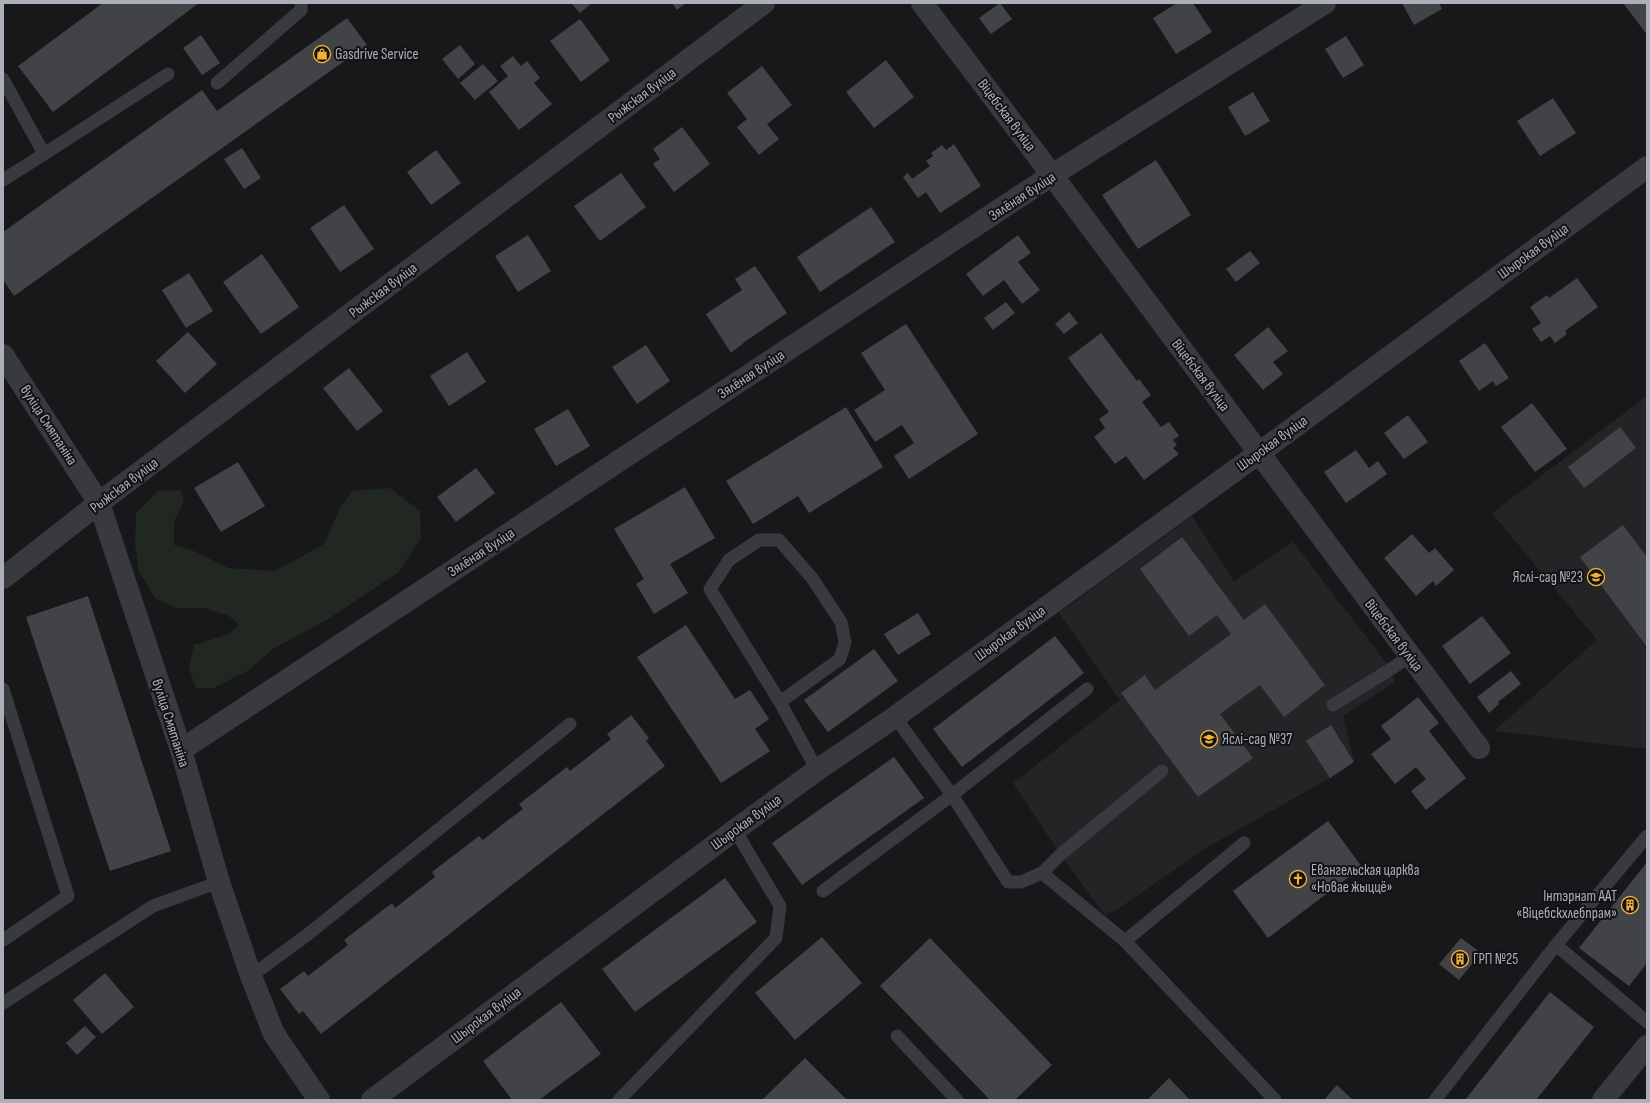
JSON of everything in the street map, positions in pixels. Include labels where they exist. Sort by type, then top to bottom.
[{"type":"street","name":"Рыжская вуліца","points":[[3,578],[99,503],[764,3]]},
{"type":"street","name":"Віцебская вуліца","points":[[922,3],[1479,748]]},
{"type":"street","name":"Зялёная вуліца","points":[[181,750],[1052,175],[1325,3]]},
{"type":"street","name":"Шырокая вуліца","points":[[372,1100],[735,830],[1259,453],[1647,167]]},
{"type":"street","name":"вуліца Смятаніна","points":[[3,355],[99,503],[181,750],[219,882],[251,976],[274,1034],[319,1100]]},
{"type":"street","points":[[1603,1100],[1647,1046]]},
{"type":"lane","points":[[217,83],[301,10],[301,3]]},
{"type":"lane","points":[[3,180],[168,74]]},
{"type":"lane","points":[[3,79],[44,154]]},
{"type":"lane","points":[[780,702],[840,659],[845,642],[841,622],[812,578],[779,540],[759,540],[728,560],[710,589],[780,702],[817,770]]},
{"type":"lane","points":[[1333,705],[1391,670],[1410,656]]},
{"type":"lane","points":[[3,689],[68,896],[3,940]]},
{"type":"lane","points":[[823,891],[952,795],[1087,689]]},
{"type":"lane","points":[[895,716],[952,795],[1008,882],[1021,882],[1042,873],[1060,854],[1162,771]]},
{"type":"lane","points":[[251,976],[307,935],[570,724]]},
{"type":"lane","points":[[619,1100],[776,938],[780,906],[735,830]]},
{"type":"lane","points":[[1436,1100],[1556,945],[1647,836]]},
{"type":"lane","points":[[1125,941],[1244,843]]},
{"type":"lane","points":[[1042,873],[1125,941],[1275,1100]]},
{"type":"lane","points":[[3,1003],[153,906],[219,882]]},
{"type":"lane","points":[[1556,945],[1647,1022]]},
{"type":"lane","points":[[897,1036],[957,1100]]},
{"type":"shaded area","name":"Яслі-сад №23","points":[[1647,396],[1647,749],[1494,731],[1597,640],[1492,513]]},
{"type":"shaded area","points":[[390,488],[420,511],[421,538],[399,572],[328,619],[273,649],[249,670],[214,688],[196,688],[189,668],[194,645],[226,635],[239,625],[229,616],[204,608],[176,608],[155,598],[139,572],[135,545],[136,513],[158,491],[181,490],[184,501],[174,522],[174,545],[194,551],[228,568],[274,571],[324,544],[339,510],[352,491]]},
{"type":"shaded area","name":"Яслі-сад №37","points":[[1192,516],[1234,581],[1293,542],[1391,669],[1395,682],[1343,716],[1354,762],[1330,778],[1206,848],[1118,909],[1105,915],[1060,854],[1013,783],[1120,700],[1059,613]]},
{"type":"building","points":[[103,3],[199,3],[53,112],[18,66]]},
{"type":"building","points":[[571,3],[592,3],[580,13]]},
{"type":"building","points":[[672,3],[686,3],[677,10]]},
{"type":"building","points":[[1000,3],[1012,19],[991,34],[979,18]]},
{"type":"building","points":[[1177,3],[1193,3],[1212,32],[1176,54],[1153,18]]},
{"type":"building","points":[[1402,3],[1439,3],[1442,9],[1414,25]]},
{"type":"building","points":[[1623,3],[1645,3],[1647,6],[1647,31],[1645,32]]},
{"type":"building","points":[[347,18],[367,45],[14,296],[3,280],[3,232],[202,90],[217,111]]},
{"type":"building","points":[[580,19],[610,60],[581,82],[550,41]]},
{"type":"building","points":[[201,35],[220,63],[202,75],[183,48]]},
{"type":"building","points":[[1346,36],[1364,65],[1343,78],[1325,49]]},
{"type":"building","points":[[460,45],[475,64],[458,79],[442,59]]},
{"type":"building","points":[[513,56],[521,66],[527,61],[540,78],[534,83],[552,104],[519,130],[489,92],[508,76],[500,66]]},
{"type":"building","points":[[886,60],[914,97],[874,128],[846,92]]},
{"type":"building","points":[[483,64],[498,81],[475,100],[460,83]]},
{"type":"building","points":[[762,66],[792,105],[767,124],[779,139],[759,155],[737,127],[747,119],[727,93]]},
{"type":"building","points":[[1253,92],[1270,121],[1245,136],[1228,107]]},
{"type":"building","points":[[1553,98],[1576,133],[1540,156],[1517,121]]},
{"type":"building","points":[[682,127],[710,164],[674,192],[653,164],[660,159],[653,149]]},
{"type":"building","points":[[954,144],[981,186],[940,213],[926,192],[918,198],[903,177],[908,173],[912,179],[930,166],[926,161],[933,156],[931,153],[942,145],[946,150]]},
{"type":"building","points":[[242,148],[261,178],[244,189],[224,159]]},
{"type":"building","points":[[436,150],[461,183],[431,205],[407,172]]},
{"type":"building","points":[[1156,160],[1191,215],[1138,249],[1102,195]]},
{"type":"building","points":[[621,173],[646,207],[600,241],[574,206]]},
{"type":"building","points":[[344,205],[374,249],[340,272],[310,228]]},
{"type":"building","points":[[871,207],[895,242],[820,292],[797,257]]},
{"type":"building","points":[[528,235],[551,271],[518,292],[495,256]]},
{"type":"building","points":[[1018,235],[1031,253],[1018,262],[1040,290],[1022,304],[1004,280],[983,296],[966,274]]},
{"type":"building","points":[[1250,251],[1260,263],[1236,282],[1226,269]]},
{"type":"building","points":[[262,254],[299,307],[261,334],[223,282]]},
{"type":"building","points":[[755,266],[787,313],[731,353],[706,314],[742,290],[735,279]]},
{"type":"building","points":[[189,273],[213,311],[186,328],[162,290]]},
{"type":"building","points":[[1577,278],[1598,307],[1565,331],[1567,334],[1555,343],[1550,336],[1541,342],[1532,329],[1541,323],[1530,307],[1547,295],[1549,298]]},
{"type":"building","points":[[1006,302],[1015,313],[993,330],[984,318]]},
{"type":"building","points":[[1069,312],[1078,323],[1064,334],[1055,324]]},
{"type":"building","points":[[906,324],[978,434],[909,479],[894,456],[914,443],[902,425],[875,442],[854,410],[885,390],[861,353]]},
{"type":"building","points":[[1268,327],[1288,351],[1273,362],[1283,374],[1263,390],[1234,355]]},
{"type":"building","points":[[188,332],[217,364],[185,393],[156,361]]},
{"type":"building","points":[[1101,333],[1137,381],[1139,379],[1151,395],[1142,402],[1161,427],[1169,422],[1179,436],[1173,440],[1177,445],[1173,448],[1179,454],[1144,480],[1126,456],[1115,464],[1094,437],[1105,428],[1099,419],[1109,412],[1068,358]]},
{"type":"building","points":[[1485,343],[1509,378],[1496,386],[1493,381],[1479,391],[1459,361]]},
{"type":"building","points":[[646,345],[670,381],[637,404],[612,367]]},
{"type":"building","points":[[467,352],[486,382],[449,406],[430,376]]},
{"type":"building","points":[[349,368],[383,411],[357,431],[323,388]]},
{"type":"building","points":[[1532,403],[1567,449],[1535,472],[1501,427]]},
{"type":"building","points":[[846,407],[883,467],[809,513],[798,496],[753,524],[726,481]]},
{"type":"building","points":[[568,409],[590,446],[556,466],[534,429]]},
{"type":"building","points":[[1408,415],[1428,442],[1404,459],[1384,433]]},
{"type":"building","points":[[1620,427],[1636,448],[1584,488],[1568,467]]},
{"type":"building","points":[[1356,450],[1369,468],[1378,461],[1387,474],[1346,503],[1324,472]]},
{"type":"building","points":[[238,462],[265,506],[221,532],[194,488]]},
{"type":"building","points":[[476,468],[495,493],[456,522],[437,497]]},
{"type":"building","points":[[685,487],[715,538],[670,564],[688,593],[654,614],[636,584],[644,579],[614,529]]},
{"type":"building","points":[[1623,525],[1647,557],[1647,647],[1580,557]]},
{"type":"building","points":[[1412,534],[1429,553],[1435,548],[1454,570],[1436,586],[1433,581],[1416,596],[1384,558]]},
{"type":"building","points":[[1182,537],[1244,620],[1265,604],[1325,685],[1284,717],[1260,685],[1220,714],[1253,758],[1198,797],[1121,693],[1145,675],[1155,690],[1231,634],[1217,615],[1189,636],[1140,569]]},
{"type":"building","points":[[88,596],[171,851],[110,871],[26,617]]},
{"type":"building","points":[[918,613],[931,634],[898,655],[884,634]]},
{"type":"building","points":[[1482,616],[1511,653],[1470,684],[1442,646]]},
{"type":"building","points":[[686,625],[735,699],[750,690],[769,719],[755,729],[770,751],[721,783],[637,657]]},
{"type":"building","points":[[1055,636],[1084,673],[962,767],[933,729]]},
{"type":"building","points":[[874,649],[898,681],[828,732],[804,700]]},
{"type":"building","points":[[1511,671],[1521,684],[1498,702],[1499,704],[1489,713],[1477,697]]},
{"type":"building","points":[[1418,697],[1439,723],[1429,731],[1466,778],[1426,810],[1411,791],[1426,779],[1416,767],[1395,784],[1371,754],[1391,739],[1381,726]]},
{"type":"building","points":[[631,715],[649,738],[646,741],[665,766],[321,1034],[303,1011],[299,1014],[280,989],[304,971],[308,976],[348,945],[344,940],[392,903],[395,908],[435,877],[432,872],[479,836],[483,840],[523,809],[519,804],[567,767],[570,771],[611,739],[607,734]]},
{"type":"building","points":[[1331,725],[1354,762],[1330,778],[1306,741]]},
{"type":"building","points":[[894,757],[924,798],[802,885],[772,843]]},
{"type":"building","name":"Евангельская царква «Новае жыццё»","points":[[1328,821],[1362,867],[1268,938],[1233,891]]},
{"type":"building","name":"Інтэрнат ААТ «Віцебскхлебпрам»","points":[[1647,862],[1647,963],[1629,986],[1579,948]]},
{"type":"building","points":[[725,878],[757,922],[635,1012],[602,969]]},
{"type":"building","points":[[822,937],[862,983],[795,1040],[755,993]]},
{"type":"building","points":[[930,938],[1052,1065],[1015,1100],[990,1100],[880,986]]},
{"type":"building","name":"ГРП №25","points":[[1461,938],[1481,953],[1459,980],[1439,964]]},
{"type":"building","points":[[105,973],[134,1007],[102,1034],[73,1000]]},
{"type":"building","points":[[1550,992],[1594,1027],[1536,1100],[1465,1100]]},
{"type":"building","points":[[561,1002],[601,1054],[539,1100],[512,1100],[483,1061]]},
{"type":"building","points":[[85,1026],[96,1037],[77,1055],[66,1043]]},
{"type":"building","points":[[805,1058],[847,1100],[762,1100]]},
{"type":"building","points":[[1169,1078],[1190,1100],[1147,1100]]},
{"type":"building","points":[[1337,1085],[1353,1100],[1324,1100]]},
{"type":"place","name":"Gasdrive Service","points":[[322,54]]},
{"type":"place","name":"Яслі-сад №23","points":[[1596,577]]},
{"type":"place","name":"Яслі-сад №37","points":[[1209,739]]},
{"type":"place","name":"Евангельская царква «Новае жыццё»","points":[[1298,879]]},
{"type":"place","name":"Інтэрнат ААТ «Віцебскхлебпрам»","points":[[1630,905]]},
{"type":"place","name":"ГРП №25","points":[[1460,959]]}]
